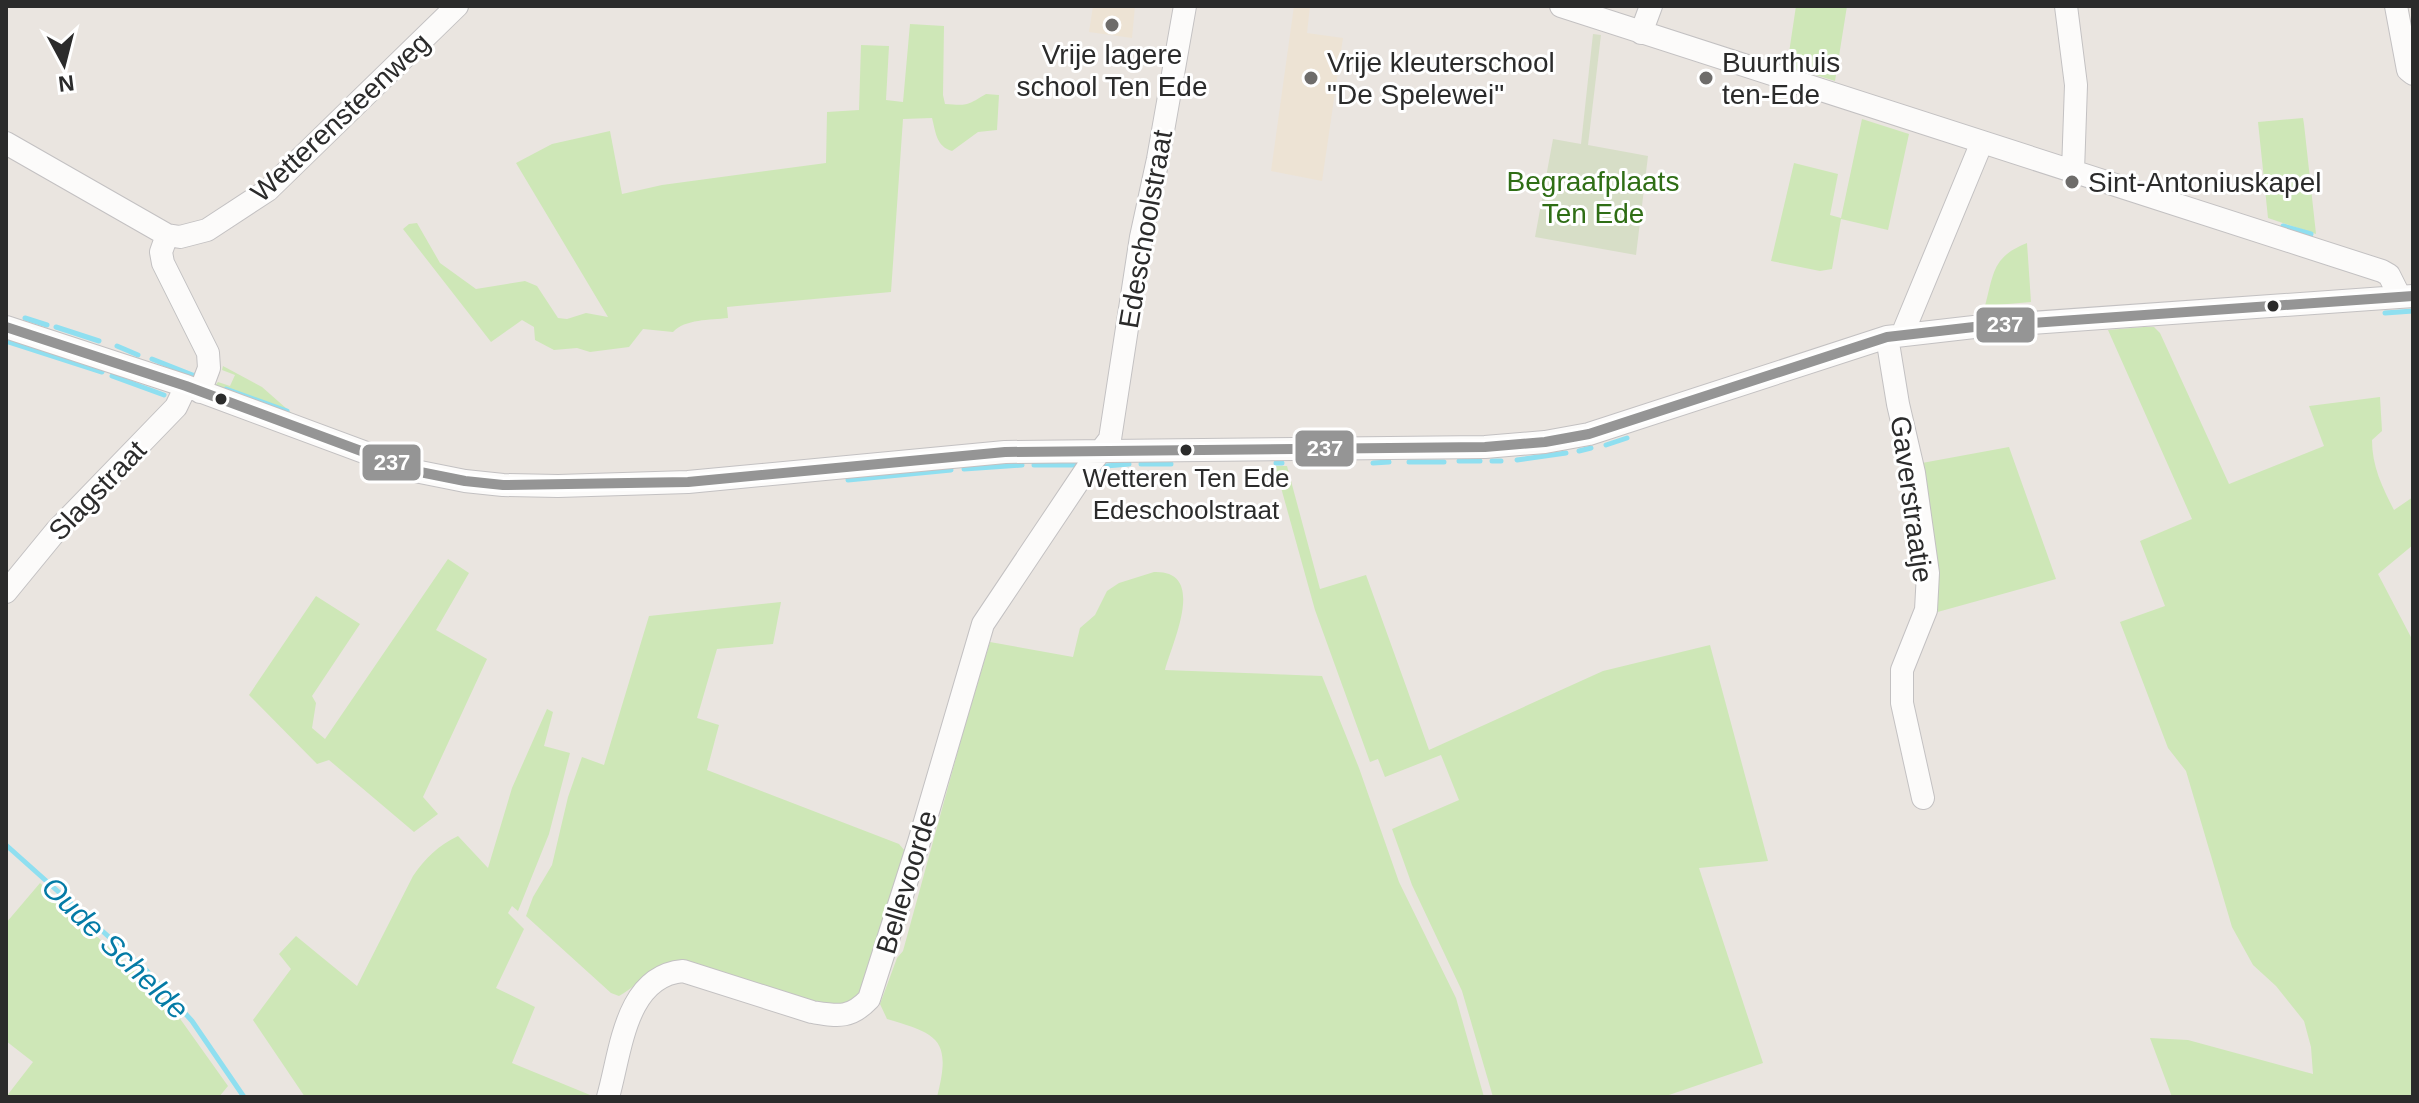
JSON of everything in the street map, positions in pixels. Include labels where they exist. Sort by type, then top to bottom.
[{"type":"street","name":"Wetterensteenweg","points":[[167,235],[180,237],[207,230],[268,190],[457,6]]},
{"type":"street","name":"Edeschoolstraat","points":[[1101,450],[1110,439],[1141,237],[1185,6]]},
{"type":"street","points":[[1561,6],[2382,271],[2407,297]]},
{"type":"street","points":[[1641,33],[1651,6]]},
{"type":"street","points":[[2066,6],[2076,85],[2073,171]]},
{"type":"street","points":[[2396,6],[2407,34],[2408,70],[2413,74]]},
{"type":"street","points":[[1895,336],[1982,142]]},
{"type":"street","points":[[6,143],[167,235],[161,252],[163,263],[208,353],[209,368],[193,389]]},
{"type":"street","points":[[6,327],[193,389],[415,471],[503,485],[661,484],[956,455],[1101,450],[1485,447],[1545,442],[1589,434],[1895,336],[1974,327],[2407,297]]},
{"type":"street","name":"Gaverstraatje","points":[[1895,336],[1898,404],[1914,473],[1928,573],[1926,610],[1902,670],[1902,703],[1923,798]]},
{"type":"street","name":"Slagstraat","points":[[6,592],[56,531],[193,389]]},
{"type":"street","name":"Bellevoorde","points":[[608,1097],[630,1015],[649,985],[670,972],[683,971],[812,1012],[834,1015],[855,1013],[869,999],[983,624],[1101,450]]},
{"type":"shaded area","name":"Vrije lagere school Ten Ede","points":[[1093,6],[1135,6],[1132,38],[1089,32]]},
{"type":"shaded area","name":"Vrije kleuterschool \"De Spelewei\"","points":[[1294,6],[1310,6],[1307,33],[1343,38],[1322,181],[1271,171]]},
{"type":"green space","points":[[1796,6],[1847,6],[1835,81],[1787,66]]},
{"type":"green space","points":[[910,24],[944,26],[945,104],[964,105],[986,94],[999,95],[997,130],[978,132],[952,151],[940,142],[932,118],[903,119],[891,292],[727,307],[728,318],[691,322],[673,332],[643,329],[629,347],[590,352],[577,348],[554,350],[535,340],[534,327],[522,320],[491,342],[403,229],[417,223],[440,263],[476,289],[525,281],[537,286],[558,318],[567,319],[586,313],[608,317],[516,163],[552,144],[610,131],[622,194],[662,185],[826,163],[827,112],[859,110],[861,45],[889,46],[886,100],[903,102]]},
{"type":"green space","name":"Begraafplaats Ten Ede","points":[[1593,34],[1601,35],[1588,145],[1648,156],[1636,255],[1535,237],[1553,139],[1581,144]]},
{"type":"green space","points":[[2303,118],[2316,234],[2268,218],[2258,122]]},
{"type":"green space","points":[[1862,119],[1909,134],[1888,230],[1841,219],[1832,269],[1820,271],[1771,261],[1794,163],[1838,174],[1830,215],[1841,218]]},
{"type":"green space","points":[[2027,243],[2031,302],[1985,306],[1996,267],[2007,254]]},
{"type":"green space","points":[[2154,327],[2160,333],[2229,484],[2324,446],[2309,406],[2380,397],[2382,431],[2372,440],[2378,476],[2394,510],[2413,497],[2413,545],[2378,574],[2413,641],[2413,1097],[2172,1097],[2150,1038],[2188,1040],[2313,1074],[2311,1047],[2304,1021],[2276,986],[2253,965],[2232,927],[2186,771],[2168,748],[2120,622],[2165,606],[2140,541],[2192,519],[2108,330]]},
{"type":"green space","points":[[223,366],[262,387],[295,416],[214,387],[218,382],[230,386],[235,375],[222,370]]},
{"type":"green space","points":[[2009,447],[2056,579],[1934,613],[1922,463]]},
{"type":"green space","points":[[1275,466],[1287,466],[1320,589],[1366,575],[1429,750],[1603,671],[1710,645],[1768,861],[1699,868],[1763,1063],[1663,1097],[1493,1097],[1462,991],[1412,885],[1392,829],[1459,800],[1441,755],[1385,777],[1378,759],[1370,762],[1315,610]]},
{"type":"green space","points":[[448,559],[469,573],[436,630],[487,659],[423,797],[438,814],[414,832],[329,760],[317,764],[249,695],[316,596],[360,624],[312,696],[316,703],[312,728],[325,739]]},
{"type":"green space","points":[[1154,572],[1170,575],[1179,583],[1183,595],[1179,627],[1165,670],[1322,676],[1359,768],[1399,882],[1456,998],[1484,1097],[937,1097],[943,1062],[937,1042],[918,1029],[887,1019],[880,1004],[897,958],[903,951],[990,642],[1073,657],[1080,628],[1095,615],[1107,591],[1119,583]]},
{"type":"green space","points":[[781,602],[773,644],[717,649],[697,718],[719,725],[707,770],[899,844],[905,851],[860,992],[847,1004],[830,1006],[681,961],[662,965],[619,996],[611,993],[526,916],[552,865],[568,797],[582,757],[604,765],[649,616]]},
{"type":"green space","points":[[547,709],[553,712],[544,746],[570,753],[549,834],[518,911],[512,906],[508,913],[524,929],[496,988],[535,1007],[512,1063],[595,1097],[305,1097],[253,1020],[291,969],[279,954],[296,936],[357,986],[413,876],[433,853],[458,836],[488,868],[512,788]]},
{"type":"green space","points":[[40,883],[171,1006],[228,1086],[219,1097],[6,1097],[33,1062],[6,1041],[6,923]]},
{"type":"waterway","points":[[2283,226],[2311,234]]},
{"type":"waterway","points":[[2385,313],[2413,311]]},
{"type":"waterway","points":[[25,318],[47,325]]},
{"type":"waterway","points":[[56,327],[99,341]]},
{"type":"waterway","points":[[6,341],[102,372]]},
{"type":"waterway","points":[[117,346],[138,355]]},
{"type":"waterway","points":[[152,359],[195,376],[198,372]]},
{"type":"waterway","points":[[112,376],[164,395]]},
{"type":"waterway","points":[[226,389],[287,411]]},
{"type":"waterway","points":[[1606,445],[1627,438]]},
{"type":"waterway","points":[[1579,451],[1591,448]]},
{"type":"waterway","points":[[1517,460],[1566,453]]},
{"type":"waterway","points":[[1459,461],[1480,461]]},
{"type":"waterway","points":[[1492,461],[1501,461]]},
{"type":"waterway","points":[[1373,463],[1389,462]]},
{"type":"waterway","points":[[1409,462],[1444,462]]},
{"type":"waterway","points":[[1276,463],[1282,463]]},
{"type":"waterway","points":[[1309,463],[1332,463]]},
{"type":"waterway","points":[[1092,482],[1106,466],[1129,464]]},
{"type":"waterway","points":[[1141,464],[1171,464]]},
{"type":"waterway","points":[[964,469],[1022,465]]},
{"type":"waterway","points":[[1034,465],[1075,465]]},
{"type":"waterway","points":[[848,480],[951,470]]},
{"type":"waterway","name":"Oude Schelde","points":[[6,845],[146,970],[192,1021],[244,1097]]},
{"type":"transit line","name":"237","points":[[6,327],[186,386],[415,471],[503,485],[688,482],[1005,452],[1485,447],[1545,442],[1589,434],[1887,337],[1974,327],[2413,296]]},
{"type":"place","name":"Vrije lagere school Ten Ede","points":[[1112,25]]},
{"type":"place","name":"Vrije kleuterschool \"De Spelewei\"","points":[[1311,78]]},
{"type":"place","name":"Buurthuis ten-Ede","points":[[1706,78]]},
{"type":"place","name":"Sint-Antoniuskapel","points":[[2072,182]]},
{"type":"place","name":"Wetteren Ten Ede Edeschoolstraat","points":[[1186,450]]}]
